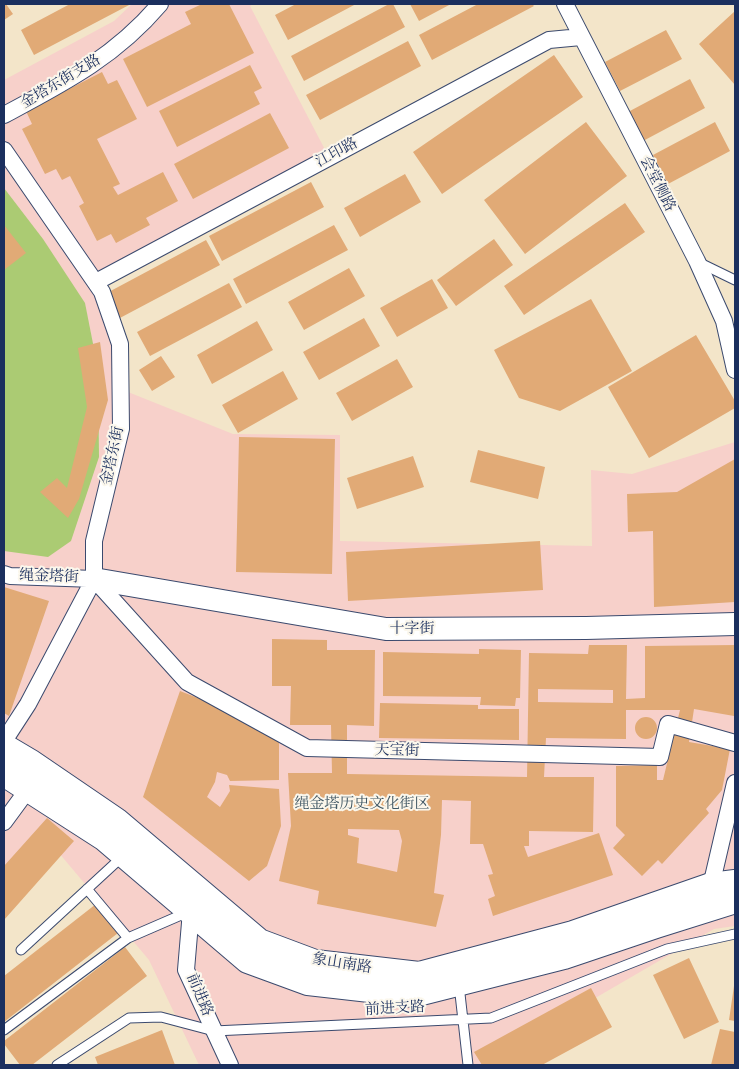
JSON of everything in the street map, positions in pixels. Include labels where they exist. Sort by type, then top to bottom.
[{"type":"main road","name":"象山南路","points":[[4,747],[116,821],[197,902],[248,960],[308,982],[414,994],[564,956],[735,900]]},
{"type":"main road","name":"象山南路","points":[[4,773],[24,794],[105,838],[125,855],[259,942],[315,963],[419,975],[573,934],[723,885]]},
{"type":"street","name":"金塔东街支路","points":[[4,115],[68,81],[101,59],[144,22],[160,4]]},
{"type":"street","name":"会堂侧路","points":[[565,4],[697,261],[724,321],[735,370]]},
{"type":"street","name":"江印路","points":[[96,282],[549,40],[581,37]]},
{"type":"street","name":"金塔东街","points":[[4,150],[102,292],[120,344],[120,429],[94,541],[94,579],[28,704],[4,742]]},
{"type":"street","name":"绳金塔街","points":[[4,574],[10,576],[94,579]]},
{"type":"street","name":"十字街","points":[[94,579],[386,629],[735,624]]},
{"type":"street","name":"天宝街","points":[[94,579],[187,682],[307,748],[660,757],[668,724],[735,744]]},
{"type":"street","points":[[723,885],[735,782]]},
{"type":"street","points":[[4,822],[24,794]]},
{"type":"street","name":"前进路","points":[[197,902],[186,970],[230,1065]]},
{"type":"lane","points":[[697,261],[735,280]]},
{"type":"lane","points":[[21,950],[125,855]]},
{"type":"lane","points":[[87,890],[128,938]]},
{"type":"lane","points":[[4,1030],[128,938],[197,902]]},
{"type":"lane","name":"前进支路","points":[[57,1065],[129,1018],[161,1017],[214,1031],[491,1018],[667,950],[735,934]]},
{"type":"lane","points":[[458,983],[468,1065]]},
{"type":"shaded area","name":"绳金塔历史文化街区","points":[[132,4],[253,4],[250,6],[332,163],[104,284],[128,392],[233,434],[340,435],[340,541],[592,546],[591,470],[632,474],[735,442],[735,926],[714,929],[480,1065],[199,1065],[149,960],[48,840],[4,899],[4,80],[114,21]]},
{"type":"green space","points":[[4,188],[43,239],[85,303],[98,369],[99,457],[71,541],[48,557],[4,551]]},
{"type":"building","points":[[4,4],[13,14],[4,20]]},
{"type":"building","points":[[70,4],[131,4],[34,55],[21,30]]},
{"type":"building","points":[[202,4],[229,4],[254,53],[147,107],[123,59],[191,24],[185,12]]},
{"type":"building","points":[[296,4],[356,4],[288,40],[275,15]]},
{"type":"building","points":[[389,4],[393,4],[405,27],[304,81],[291,56]]},
{"type":"building","points":[[410,4],[451,4],[419,21]]},
{"type":"building","points":[[478,4],[532,4],[534,6],[432,60],[419,35]]},
{"type":"building","points":[[735,11],[735,85],[699,44]]},
{"type":"building","points":[[666,30],[682,59],[620,91],[605,62]]},
{"type":"building","points":[[408,41],[421,66],[320,120],[306,95]]},
{"type":"building","points":[[554,55],[583,97],[442,194],[413,152]]},
{"type":"building","points":[[250,65],[262,88],[254,92],[260,104],[177,147],[159,111]]},
{"type":"building","points":[[102,72],[108,84],[117,80],[137,119],[97,139],[120,184],[113,187],[118,195],[163,172],[178,201],[146,218],[150,225],[116,243],[111,234],[97,241],[79,206],[84,203],[70,176],[62,180],[56,169],[45,174],[22,129],[32,124],[26,111]]},
{"type":"building","points":[[690,79],[705,108],[643,141],[628,112]]},
{"type":"building","points":[[270,113],[289,148],[193,199],[174,164]]},
{"type":"building","points":[[586,122],[627,176],[525,254],[484,200]]},
{"type":"building","points":[[715,122],[730,151],[668,184],[653,155]]},
{"type":"building","points":[[405,174],[421,202],[360,237],[344,208]]},
{"type":"building","points":[[311,182],[324,207],[222,261],[209,236]]},
{"type":"building","points":[[625,203],[645,232],[524,315],[504,286]]},
{"type":"building","points":[[4,225],[26,253],[4,270]]},
{"type":"building","points":[[334,225],[348,250],[246,304],[233,279]]},
{"type":"building","points":[[494,239],[513,265],[456,306],[437,280]]},
{"type":"building","points":[[206,240],[220,265],[118,319],[105,294]]},
{"type":"building","points":[[349,268],[365,296],[304,330],[288,302]]},
{"type":"building","points":[[432,279],[448,308],[397,337],[380,308]]},
{"type":"building","points":[[229,283],[242,307],[150,356],[137,332]]},
{"type":"building","points":[[591,299],[632,371],[560,411],[519,398],[494,350]]},
{"type":"building","points":[[364,318],[380,346],[319,380],[303,352]]},
{"type":"building","points":[[257,321],[273,350],[212,384],[197,355]]},
{"type":"building","points":[[696,335],[735,401],[735,408],[649,458],[608,387]]},
{"type":"building","points":[[100,342],[108,400],[79,499],[68,518],[40,492],[57,478],[67,488],[87,407],[78,348]]},
{"type":"building","points":[[161,356],[175,377],[152,391],[139,370]]},
{"type":"building","points":[[397,359],[413,387],[352,421],[336,393]]},
{"type":"building","points":[[283,371],[298,399],[238,433],[222,405]]},
{"type":"building","points":[[239,437],[335,439],[332,574],[236,572]]},
{"type":"building","points":[[478,450],[545,467],[538,499],[470,482]]},
{"type":"building","points":[[413,456],[424,487],[357,509],[347,478]]},
{"type":"building","points":[[735,459],[735,602],[654,607],[653,531],[628,532],[627,494],[677,492]]},
{"type":"building","points":[[540,541],[543,590],[348,601],[346,552]]},
{"type":"building","points":[[4,587],[49,601],[9,716],[4,713]]},
{"type":"building","points":[[272,639],[327,640],[327,650],[375,650],[374,726],[347,725],[347,774],[527,777],[529,653],[588,654],[589,645],[627,645],[626,699],[645,698],[645,646],[735,645],[734,716],[694,709],[689,742],[730,749],[722,790],[706,809],[709,813],[662,864],[658,860],[642,876],[613,848],[625,835],[616,826],[616,766],[657,765],[657,780],[663,780],[680,710],[626,710],[626,739],[546,738],[544,777],[594,777],[593,832],[529,831],[529,846],[524,846],[528,857],[599,833],[613,875],[493,916],[488,899],[495,896],[488,875],[493,874],[483,844],[470,844],[471,801],[442,800],[441,835],[434,893],[444,895],[436,927],[317,904],[319,891],[279,881],[291,826],[288,773],[332,773],[331,725],[290,725],[291,686],[272,686]],"holes":[[[538,689],[613,690],[613,703],[538,702]],[[348,829],[399,830],[402,841],[397,872],[357,863],[359,838],[348,835]]]},
{"type":"building","points":[[479,649],[521,650],[520,698],[516,698],[515,706],[480,705],[481,697],[383,696],[383,652],[479,654]]},
{"type":"building","points":[[180,691],[226,709],[279,738],[279,780],[230,781],[227,775],[217,772],[215,782],[207,797],[220,807],[230,791],[229,785],[279,789],[281,826],[267,866],[249,881],[143,797]]},
{"type":"building","points":[[380,703],[478,705],[478,709],[519,709],[519,740],[379,738]]},
{"type":"building","points":[[646,717],[656,724],[657,728],[650,738],[646,739],[636,732],[635,728],[642,718]]},
{"type":"building","points":[[47,818],[74,841],[4,920],[4,866]]},
{"type":"building","points":[[96,904],[118,933],[4,1022],[4,976]]},
{"type":"building","points":[[125,947],[147,976],[32,1065],[20,1065],[4,1044],[4,1041]]},
{"type":"building","points":[[689,958],[719,1022],[684,1039],[653,975]]},
{"type":"building","points":[[735,986],[735,1021],[729,1020]]},
{"type":"building","points":[[591,988],[612,1027],[542,1065],[482,1065],[474,1052]]},
{"type":"building","points":[[720,1029],[735,1032],[735,1065],[711,1065]]},
{"type":"building","points":[[162,1030],[175,1065],[98,1065],[95,1057]]}]
